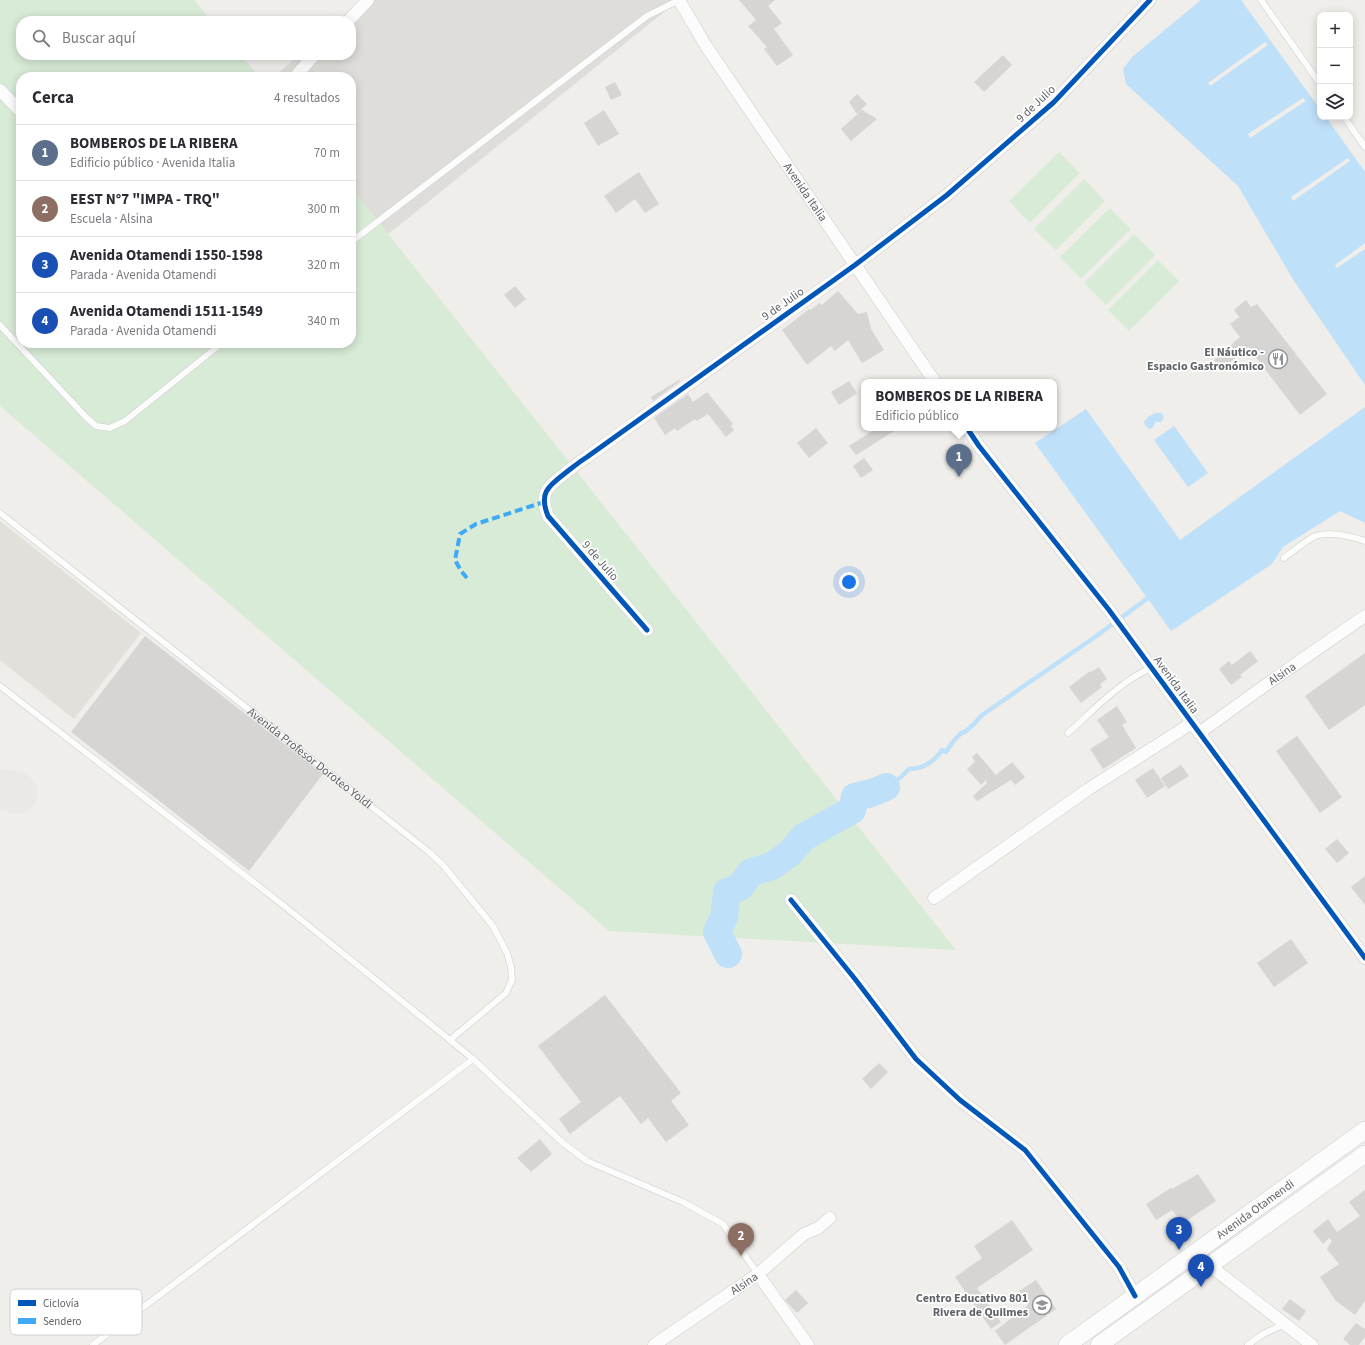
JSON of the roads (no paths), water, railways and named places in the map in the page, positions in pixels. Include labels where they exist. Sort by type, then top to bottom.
[{"type":"main road","name":"Avenida Otamendi","points":[[1067,1345],[1365,1130]]},
{"type":"main road","name":"Avenida Otamendi","points":[[1099,1345],[1365,1154]]},
{"type":"main road","points":[[1208,1243],[1215,1261]]},
{"type":"street","points":[[353,16],[368,0]]},
{"type":"street","name":"Avenida Italia","points":[[679,0],[706,46],[933,379]]},
{"type":"street","name":"9 de Julio","points":[[647,630],[548,516],[544,502],[545,493],[550,485],[855,265],[948,195],[1054,102],[1150,0]]},
{"type":"street","points":[[299,72],[310,60]]},
{"type":"street","points":[[0,90],[16,107]]},
{"type":"street","name":"Avenida Italia","points":[[969,431],[979,446],[1108,610],[1365,958]]},
{"type":"street","name":"Alsina","points":[[1199,733],[1365,616]]},
{"type":"street","points":[[934,898],[1087,790],[1192,723]]},
{"type":"street","points":[[791,900],[855,979],[916,1059],[960,1100],[1025,1150],[1119,1267],[1135,1296]]},
{"type":"street","name":"Alsina","points":[[654,1345],[758,1274],[804,1234],[818,1228],[830,1218]]},
{"type":"street","points":[[1215,1261],[1285,1324],[1312,1345]]},
{"type":"street","points":[[1182,1262],[1193,1277]]},
{"type":"street","points":[[758,1274],[808,1345]]},
{"type":"lane","points":[[356,238],[647,16],[679,0]]},
{"type":"lane","points":[[1261,0],[1317,80]]},
{"type":"lane","points":[[1346,120],[1365,147]]},
{"type":"lane","points":[[0,325],[16,342]]},
{"type":"lane","points":[[22,348],[86,417],[96,426],[110,428],[125,421],[216,348]]},
{"type":"lane","name":"Avenida Profesor Doroteo Yoldi","points":[[0,513],[429,852],[443,865],[493,926],[507,953],[511,968],[512,980],[506,994],[450,1040]]},
{"type":"lane","points":[[1284,558],[1315,536],[1330,534],[1350,536],[1365,541]]},
{"type":"lane","points":[[1068,732],[1122,685],[1136,675],[1151,668]]},
{"type":"lane","points":[[0,686],[283,905],[450,1040],[473,1059],[563,1143],[587,1161],[683,1202],[723,1224],[758,1274]]},
{"type":"lane","points":[[142,1308],[473,1059]]},
{"type":"lane","points":[[1248,1345],[1263,1334],[1285,1324]]},
{"type":"lane","points":[[93,1345],[106,1335]]},
{"type":"water","points":[[1201,0],[1241,0],[1317,105],[1317,120],[1328,120],[1365,172],[1365,385],[1294,281],[1238,186],[1126,84],[1123,69],[1132,57]]},
{"type":"water","points":[[1365,407],[1365,523],[1340,511],[1283,547],[1272,564],[1171,631],[1035,443],[1053,431],[1057,431],[1057,428],[1086,409],[1180,540]]},
{"type":"water","points":[[1155,413],[1162,413],[1164,418],[1161,422],[1156,422],[1152,428],[1149,429],[1144,422],[1148,417]]},
{"type":"water","points":[[1174,426],[1208,473],[1188,487],[1154,440]]},
{"type":"waterway","points":[[886,787],[901,777],[909,769],[919,768],[928,764],[942,750],[946,752],[961,733],[965,732],[982,715],[1095,637],[1148,598]]},
{"type":"waterway","points":[[728,954],[717,932],[724,917],[727,892],[740,887],[751,872],[770,867],[789,854],[804,837],[852,810],[855,797],[872,793],[886,787]]},
{"type":"place","name":"El Náutico - Espacio Gastronómico","points":[[1278,359]]},
{"type":"place","name":"BOMBEROS DE LA RIBERA","points":[[959,477]]},
{"type":"place","name":"Avenida Otamendi 1550-1598","points":[[1179,1250]]},
{"type":"place","name":"EEST N°7 \"IMPA - TRQ\"","points":[[741,1256]]},
{"type":"place","name":"Avenida Otamendi 1511-1549","points":[[1201,1287]]},
{"type":"place","name":"Centro Educativo 801 Rivera de Quilmes","points":[[1042,1305]]}]
